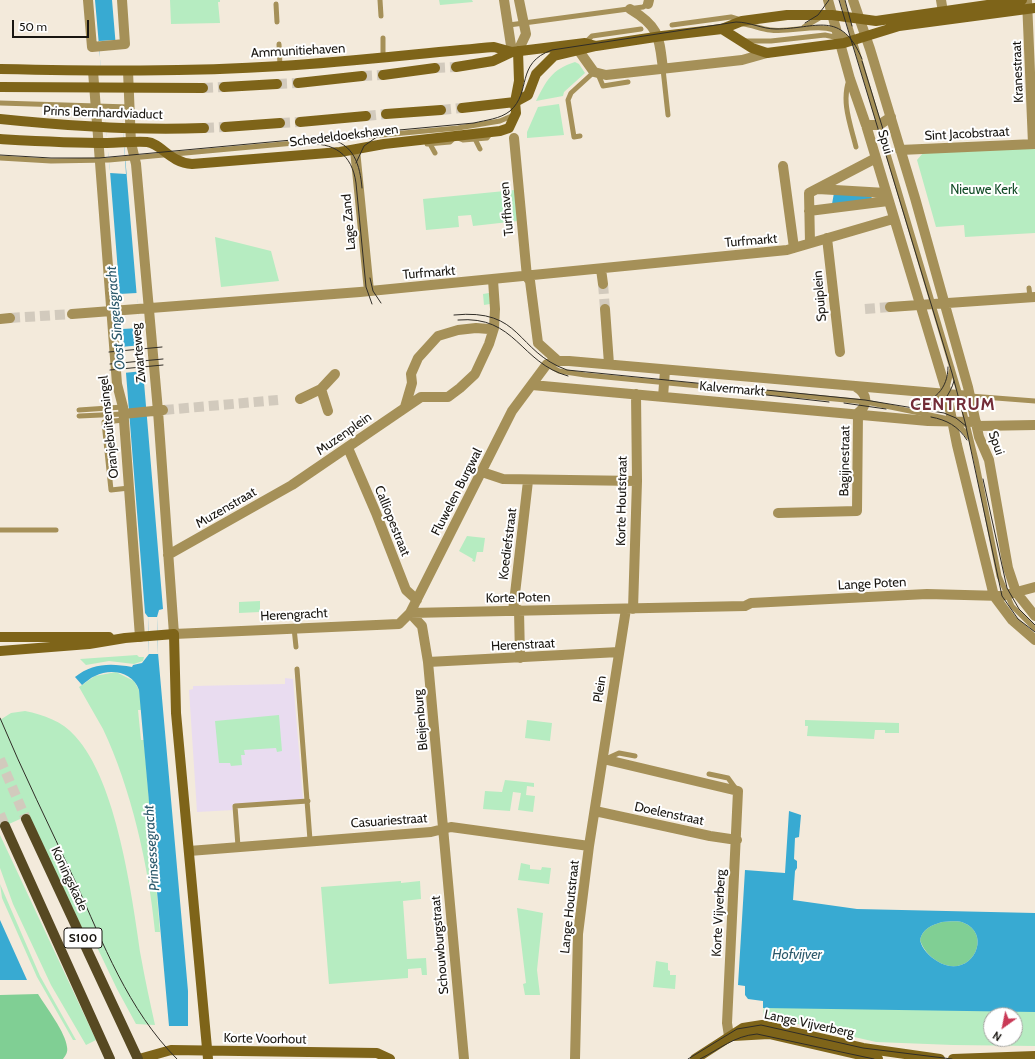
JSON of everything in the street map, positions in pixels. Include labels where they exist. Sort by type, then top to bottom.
[{"type":"main road","name":"Koningskade","points":[[26,819],[139,1059]]},
{"type":"main road","name":"S100","points":[[5,826],[110,1059]]},
{"type":"street","points":[[88,0],[96,46],[120,45],[122,0]]},
{"type":"street","points":[[504,0],[515,52],[519,81],[515,102],[516,113]]},
{"type":"street","points":[[456,67],[493,61],[515,52],[526,34],[520,0]]},
{"type":"street","name":"Spui","points":[[853,0],[891,117],[946,303],[965,396],[986,458],[1008,568],[1011,594]]},
{"type":"street","points":[[941,0],[942,12]]},
{"type":"street","points":[[582,47],[596,73],[606,75],[742,60],[767,53],[842,37],[866,37],[899,26],[1028,4]]},
{"type":"street","name":"Ammunitiehaven","points":[[0,69],[123,71],[280,66],[383,59],[494,47],[515,52],[596,46],[659,36],[722,29],[742,21],[829,8],[845,16],[876,21],[942,12],[1028,4]]},
{"type":"street","name":"Kranestraat","points":[[1028,4],[1032,129],[1034,144]]},
{"type":"street","name":"Spui","points":[[829,8],[842,37],[850,79],[866,125],[945,392],[994,596]]},
{"type":"street","points":[[630,9],[652,24],[659,36],[663,69]]},
{"type":"street","points":[[722,29],[752,48],[767,53]]},
{"type":"street","name":"Ammunitiehaven","points":[[516,113],[528,95],[536,74],[554,56],[582,47]]},
{"type":"street","points":[[382,75],[435,68]]},
{"type":"street","name":"Oranjebuitensingel","points":[[97,71],[116,311],[117,384],[124,414],[129,488],[149,636]]},
{"type":"street","name":"Zwarteweg","points":[[123,71],[127,143],[130,158],[143,309],[161,410],[168,555],[174,634]]},
{"type":"street","points":[[298,83],[362,76]]},
{"type":"street","points":[[224,87],[278,84]]},
{"type":"street","name":"Prins Bernhardviaduct","points":[[0,87],[200,88]]},
{"type":"street","points":[[462,108],[515,102],[528,95]]},
{"type":"street","points":[[386,114],[441,110]]},
{"type":"street","name":"Schedeldoekshaven","points":[[0,139],[103,143],[148,142],[155,144],[166,154],[183,163],[192,164],[355,150],[408,142],[456,139],[506,130],[509,128],[516,113]]},
{"type":"street","points":[[300,122],[366,116]]},
{"type":"street","name":"Spui","points":[[866,125],[878,125],[891,117]]},
{"type":"street","name":"Prins Bernhardviaduct","points":[[0,119],[62,126],[201,128]]},
{"type":"street","points":[[225,127],[280,123]]},
{"type":"street","name":"Turfhaven","points":[[514,138],[526,277],[530,281],[538,343],[558,361]]},
{"type":"street","name":"Sint Jacobstraat","points":[[900,150],[1034,144]]},
{"type":"street","name":"Lage Zand","points":[[355,150],[368,291]]},
{"type":"street","points":[[810,243],[809,193],[874,153]]},
{"type":"street","points":[[784,166],[791,249],[894,219]]},
{"type":"street","points":[[817,188],[887,197]]},
{"type":"street","points":[[809,211],[887,197]]},
{"type":"street","name":"Spuiplein","points":[[827,238],[840,352]]},
{"type":"street","name":"Turfmarkt","points":[[72,314],[493,280],[791,249]]},
{"type":"street","points":[[601,269],[603,284]]},
{"type":"street","name":"Muzenplein","points":[[297,482],[421,397],[448,397],[475,374],[494,328],[495,309],[493,280]]},
{"type":"street","points":[[890,307],[1031,294]]},
{"type":"street","points":[[605,309],[609,364]]},
{"type":"street","points":[[405,407],[412,383],[411,374],[418,358],[438,336],[467,328],[494,328]]},
{"type":"street","name":"Kalvermarkt","points":[[547,364],[558,361],[609,364],[856,387],[908,394],[945,392],[965,396]]},
{"type":"street","points":[[532,385],[547,364]]},
{"type":"street","points":[[663,397],[665,370]]},
{"type":"street","points":[[300,399],[322,389],[335,374]]},
{"type":"street","name":"Kalvermarkt","points":[[532,385],[974,423],[1035,424]]},
{"type":"street","name":"Fluwelen Burgwal","points":[[410,613],[512,411],[532,385]]},
{"type":"street","points":[[856,387],[863,391],[866,402]]},
{"type":"street","points":[[322,389],[328,411]]},
{"type":"street","name":"Korte Houtstraat","points":[[630,609],[637,481],[636,394]]},
{"type":"street","name":"Bagijnestraat","points":[[778,512],[857,511],[858,413],[863,409],[866,402]]},
{"type":"street","points":[[124,414],[161,410]]},
{"type":"street","name":"Calliopestraat","points":[[348,448],[376,513],[406,590],[417,600]]},
{"type":"street","points":[[482,472],[503,479],[528,481],[637,481]]},
{"type":"street","name":"Koediefstraat","points":[[520,658],[516,610],[528,481]]},
{"type":"street","name":"Muzenstraat","points":[[168,555],[297,482]]},
{"type":"street","name":"Lange Poten","points":[[630,609],[745,606],[751,603],[927,594],[994,596],[1011,594],[1035,587]]},
{"type":"street","points":[[1011,594],[1035,616]]},
{"type":"street","points":[[994,596],[1012,620],[1035,640]]},
{"type":"street","name":"Korte Poten","points":[[410,613],[630,609]]},
{"type":"street","name":"Plein","points":[[603,760],[620,652],[630,609]]},
{"type":"street","name":"Herengracht","points":[[174,634],[399,624],[410,613]]},
{"type":"street","name":"Bleijenburg","points":[[410,613],[422,626],[428,662],[443,829]]},
{"type":"street","points":[[0,651],[90,644],[125,638],[174,634],[176,713],[207,1054]]},
{"type":"street","points":[[0,637],[88,636],[125,638]]},
{"type":"street","name":"Herenstraat","points":[[428,662],[620,652]]},
{"type":"street","points":[[603,760],[738,791]]},
{"type":"street","name":"Lange Houtstraat","points":[[575,1059],[574,1042],[578,934],[603,760]]},
{"type":"street","name":"Korte Vijverberg","points":[[729,1036],[727,1023],[737,840],[738,791]]},
{"type":"street","name":"Doelenstraat","points":[[596,811],[710,836],[737,840]]},
{"type":"street","name":"Casuariestraat","points":[[189,851],[310,840],[431,832],[450,827],[590,846]]},
{"type":"street","name":"Schouwburgstraat","points":[[443,829],[464,1059]]},
{"type":"street","name":"Lange Vijverberg","points":[[729,1036],[748,1026],[769,1026],[863,1048],[940,1059]]},
{"type":"street","name":"Lange Vijverberg","points":[[729,1036],[769,1034],[878,1059]]},
{"type":"street","points":[[695,1059],[729,1036]]},
{"type":"street","name":"Korte Voorhout","points":[[139,1059],[171,1050],[187,1049],[207,1054],[229,1052],[377,1053],[390,1059]]},
{"type":"street","points":[[953,1059],[1035,1056]]},
{"type":"lane","points":[[380,0],[381,16]]},
{"type":"lane","name":"Spui","points":[[842,0],[845,16],[842,37],[856,51],[952,365],[965,396]]},
{"type":"lane","points":[[509,25],[644,7],[649,2]]},
{"type":"lane","points":[[276,4],[277,22]]},
{"type":"lane","points":[[801,28],[829,8]]},
{"type":"lane","points":[[842,37],[845,16]]},
{"type":"lane","points":[[672,25],[730,17],[742,21]]},
{"type":"lane","points":[[732,24],[754,26],[771,31],[822,27],[842,37]]},
{"type":"lane","points":[[582,47],[592,36],[641,29]]},
{"type":"lane","points":[[742,41],[771,41],[825,35],[842,37]]},
{"type":"lane","points":[[825,35],[842,37]]},
{"type":"lane","points":[[383,38],[383,59]]},
{"type":"lane","points":[[279,44],[280,66]]},
{"type":"lane","points":[[663,69],[668,115]]},
{"type":"lane","points":[[580,136],[574,137],[568,100],[571,93],[596,73],[603,86],[628,82]]},
{"type":"lane","points":[[850,79],[846,89],[847,111],[856,147]]},
{"type":"lane","name":"Prins Bernhardviaduct","points":[[0,103],[125,107]]},
{"type":"lane","name":"Schedeldoekshaven","points":[[0,158],[51,161],[130,158],[458,128],[500,121],[516,113]]},
{"type":"lane","points":[[408,142],[416,145],[456,139],[487,138],[491,133]]},
{"type":"lane","points":[[475,139],[480,149],[482,138]]},
{"type":"lane","points":[[430,144],[435,153],[437,143]]},
{"type":"lane","name":"Kalvermarkt","points":[[547,364],[566,372],[866,402],[913,411],[953,421]]},
{"type":"lane","name":"Spui","points":[[945,392],[950,379],[952,365]]},
{"type":"lane","points":[[913,411],[930,405],[945,392]]},
{"type":"lane","points":[[965,396],[1035,401]]},
{"type":"lane","points":[[79,413],[124,414]]},
{"type":"lane","points":[[124,414],[104,422],[111,490],[129,488]]},
{"type":"lane","points":[[953,421],[962,427],[972,442]]},
{"type":"lane","name":"Spui","points":[[974,423],[972,442],[999,576],[1011,594]]},
{"type":"lane","points":[[0,530],[56,530]]},
{"type":"lane","points":[[1011,594],[1018,614],[1035,629]]},
{"type":"lane","points":[[294,628],[296,647]]},
{"type":"lane","points":[[298,669],[310,840]]},
{"type":"lane","points":[[603,760],[619,753],[635,756]]},
{"type":"lane","points":[[709,774],[728,778],[738,791]]},
{"type":"lane","points":[[238,846],[235,806],[308,802]]},
{"type":"shaded area","points":[[285,678],[293,679],[303,799],[232,805],[233,810],[197,812],[189,690],[193,689],[193,686],[285,684]]},
{"type":"green space","points":[[170,0],[220,0],[220,2],[218,2],[220,23],[171,24]]},
{"type":"green space","points":[[439,0],[472,0],[473,2],[440,5]]},
{"type":"green space","points":[[575,62],[579,64],[585,73],[564,92],[563,96],[536,101],[543,87],[555,72]]},
{"type":"green space","points":[[559,104],[564,135],[527,138],[527,132],[538,107]]},
{"type":"green space","name":"Nieuwe Kerk","points":[[1035,148],[1035,233],[965,237],[964,225],[936,227],[917,160],[923,153]]},
{"type":"green space","points":[[515,190],[518,221],[473,226],[471,215],[458,216],[459,227],[426,230],[423,199]]},
{"type":"green space","points":[[215,237],[271,251],[279,281],[221,287]]},
{"type":"green space","points":[[489,293],[490,304],[484,305],[483,294]]},
{"type":"green space","points":[[467,536],[485,538],[483,552],[477,552],[475,562],[472,561],[473,559],[459,551]]},
{"type":"green space","points":[[260,601],[260,612],[239,613],[239,602]]},
{"type":"green space","points":[[137,655],[139,657],[144,657],[143,661],[134,664],[109,661],[86,665],[80,659]]},
{"type":"green space","points":[[116,672],[134,681],[139,690],[142,710],[138,710],[141,740],[144,740],[160,932],[155,932],[143,855],[122,776],[103,729],[79,687],[95,676]]},
{"type":"green space","points":[[25,711],[52,719],[70,731],[90,756],[102,781],[112,810],[127,872],[155,1025],[136,1024],[95,943],[90,945],[29,815],[0,828],[0,720],[11,713]]},
{"type":"green space","points":[[279,715],[282,751],[277,752],[276,748],[244,750],[245,755],[241,755],[242,765],[231,766],[230,763],[219,763],[215,721]]},
{"type":"green space","points":[[527,720],[552,723],[550,741],[525,738]]},
{"type":"green space","points":[[805,720],[899,723],[899,733],[885,733],[885,730],[875,730],[874,739],[807,736],[808,726],[805,726]]},
{"type":"green space","points":[[505,780],[534,783],[534,787],[527,786],[526,795],[535,796],[533,812],[518,810],[521,793],[513,792],[510,811],[483,809],[485,791],[502,792]]},
{"type":"green space","points":[[0,835],[96,1040],[86,1045],[51,985],[13,904],[0,868]]},
{"type":"green space","points":[[521,863],[530,865],[530,869],[541,870],[542,867],[551,868],[549,884],[518,880]]},
{"type":"green space","points":[[401,881],[401,883],[420,881],[421,899],[403,901],[407,959],[426,958],[427,975],[422,975],[421,968],[408,969],[408,978],[329,984],[321,887]]},
{"type":"green space","points":[[0,884],[40,976],[76,1040],[73,1040],[37,977],[2,898]]},
{"type":"green space","points":[[517,908],[543,913],[537,970],[540,995],[525,995],[523,984],[526,983]]},
{"type":"green space","points":[[956,921],[964,923],[973,929],[977,937],[977,946],[974,954],[968,961],[959,966],[949,966],[937,961],[929,955],[921,943],[921,936],[925,930],[942,922]]},
{"type":"green space","points":[[656,961],[668,963],[670,975],[676,975],[675,989],[653,987]]},
{"type":"green space","points":[[38,994],[55,1020],[66,1041],[66,1055],[63,1059],[0,1059],[0,995]]},
{"type":"green space","points":[[764,1003],[983,1008],[983,1045],[876,1042],[763,1016]]},
{"type":"green space","points":[[1023,1009],[1035,1009],[1035,1046],[1023,1046]]},
{"type":"water","points":[[95,0],[112,0],[163,609],[159,610],[157,617],[158,653],[188,991],[188,1026],[169,1026],[139,690],[132,679],[121,673],[108,672],[101,674],[91,678],[82,685],[75,677],[81,672],[102,665],[132,667],[133,665],[142,663],[149,654],[148,617],[145,613]]},
{"type":"water","points":[[834,193],[871,195],[872,199],[832,204]]},
{"type":"water","name":"Hofvijver","points":[[789,811],[801,815],[799,837],[795,838],[794,859],[797,861],[797,868],[795,871],[793,900],[857,909],[1035,913],[1035,1012],[1023,1012],[1023,1007],[983,1007],[983,1011],[763,1008],[763,1001],[748,999],[745,995],[745,986],[738,985],[745,870],[785,873]],"holes":[[[956,921],[964,923],[973,929],[977,937],[977,946],[974,954],[968,961],[959,966],[949,966],[931,957],[922,946],[920,940],[921,936],[928,928],[942,922]]]},
{"type":"water","points":[[0,920],[27,980],[0,980]]},
{"type":"pier","points":[[116,40],[120,77],[126,174],[110,173],[101,77],[99,41]]},
{"type":"pier","points":[[137,293],[140,328],[122,329],[119,294]]},
{"type":"pier","points":[[142,345],[144,371],[123,373],[121,347]]},
{"type":"pier","points":[[148,617],[157,617],[158,654],[149,654]]},
{"type":"pier","points":[[169,1026],[186,1026],[187,1059],[172,1059],[171,1028],[169,1028]]},
{"type":"tunnel","points":[[435,68],[456,67]]},
{"type":"tunnel","points":[[362,76],[383,75]]},
{"type":"tunnel","points":[[277,84],[298,83]]},
{"type":"tunnel","points":[[203,88],[224,87]]},
{"type":"tunnel","points":[[441,110],[462,108]]},
{"type":"tunnel","points":[[366,116],[386,114]]},
{"type":"tunnel","points":[[280,123],[300,122]]},
{"type":"tunnel","points":[[204,128],[225,127]]},
{"type":"tunnel","points":[[603,284],[605,309]]},
{"type":"tunnel","points":[[865,309],[890,307]]},
{"type":"tunnel","points":[[10,318],[72,314]]},
{"type":"tunnel","points":[[164,410],[278,400]]},
{"type":"tunnel","points":[[0,759],[26,819]]},
{"type":"tunnel","points":[[0,814],[5,826]]},
{"type":"tram line","points":[[805,23],[818,15],[829,0]]},
{"type":"tram line","points":[[839,0],[952,373],[965,422],[1002,596],[1018,619],[1035,632]]},
{"type":"tram line","points":[[845,0],[852,26]]},
{"type":"tram line","points":[[0,155],[51,158],[99,158],[474,123],[497,118],[510,111],[517,103],[521,95],[525,78],[533,62],[540,56],[552,50],[736,22],[776,29],[826,25],[845,33],[854,43],[862,59]]},
{"type":"tram line","points":[[862,61],[886,139]]},
{"type":"tram line","points":[[356,163],[364,146],[381,134]]},
{"type":"tram line","points":[[328,139],[337,141],[350,150],[360,171],[362,188]]},
{"type":"tram line","points":[[305,144],[325,145],[340,152],[346,157],[354,173],[366,287],[372,304]]},
{"type":"tram line","points":[[370,278],[373,291],[381,303]]},
{"type":"tram line","points":[[454,315],[477,315],[493,318],[506,324],[550,362],[567,370],[865,400],[944,413],[956,418],[966,426]]},
{"type":"tram line","points":[[458,320],[477,320],[493,325],[506,332],[539,361],[552,370],[568,376]]},
{"type":"tram line","points":[[109,352],[162,347]]},
{"type":"tram line","points":[[110,364],[163,359]]},
{"type":"tram line","points":[[110,370],[163,365]]},
{"type":"tram line","points":[[913,406],[933,398],[938,393],[945,382],[948,367]]},
{"type":"tram line","points":[[928,411],[945,399],[954,381]]},
{"type":"tram line","points":[[731,391],[829,402]]},
{"type":"tram line","points":[[844,403],[886,409]]},
{"type":"tram line","points":[[931,417],[952,424],[964,435],[967,440]]},
{"type":"tram line","points":[[983,479],[1007,588],[1019,609],[1035,625]]},
{"type":"tram line","points":[[0,718],[27,780],[118,975],[144,1019],[177,1059]]},
{"type":"tram line","points":[[688,1059],[737,1029],[761,1025],[863,1048],[952,1059]]},
{"type":"tram line","points":[[700,1059],[734,1040],[757,1034],[874,1059]]},
{"type":"district","name":"CENTRUM","points":[[953,405]]},
{"type":"water label","name":"Oost Singelsgracht","points":[[116,318]]},
{"type":"water label","name":"Prinsessegracht","points":[[152,848]]}]
